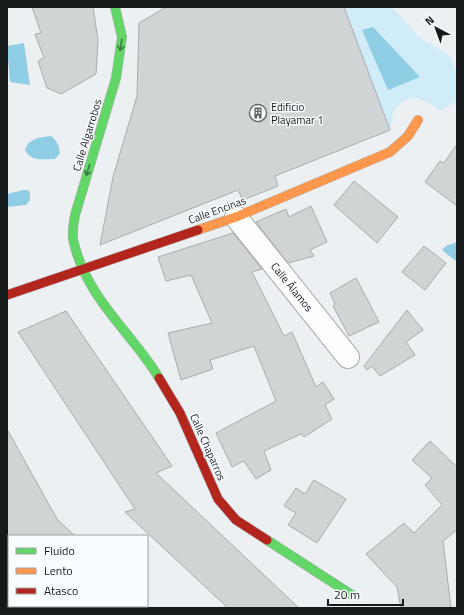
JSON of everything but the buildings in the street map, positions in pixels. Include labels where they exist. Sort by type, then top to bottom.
[{"type":"street","name":"Calle Algarrobos","points":[[83,268],[73,238],[75,215],[116,78],[122,37],[115,7]]},
{"type":"street","name":"Calle Encinas","points":[[7,295],[236,217],[390,152],[408,136],[418,120]]},
{"type":"street","name":"Calle Álamos","points":[[236,217],[348,357]]},
{"type":"street","name":"Calle Chaparros","points":[[83,268],[99,300],[154,371],[180,413],[216,493],[222,503],[236,520],[352,595]]},
{"type":"shaded area","points":[[344,7],[392,7],[420,38],[450,56],[457,74],[457,101],[440,111],[424,100],[412,98],[407,100],[396,108],[390,130]]},
{"type":"water","points":[[373,27],[420,77],[388,90],[362,30]]},
{"type":"water","points":[[24,43],[30,85],[10,82],[7,46]]},
{"type":"water","points":[[51,136],[57,143],[60,150],[60,153],[55,159],[34,158],[25,150],[32,141]]},
{"type":"water","points":[[28,190],[30,193],[30,200],[26,205],[7,207],[7,194]]},
{"type":"water","points":[[457,242],[457,262],[442,250],[446,246]]},
{"type":"traffic: fast","points":[[115,7],[122,37],[116,78],[75,215],[73,239],[79,260],[98,297],[148,361],[159,378]]},
{"type":"traffic: fast","points":[[267,540],[352,595]]},
{"type":"traffic: slow","points":[[198,230],[236,217],[390,152],[408,136],[418,120]]},
{"type":"traffic: jam","points":[[7,295],[198,230]]},
{"type":"traffic: jam","points":[[159,378],[180,413],[218,499],[236,520],[267,540]]},
{"type":"place","name":"Edificio Playamar 1","points":[[258,113]]}]
